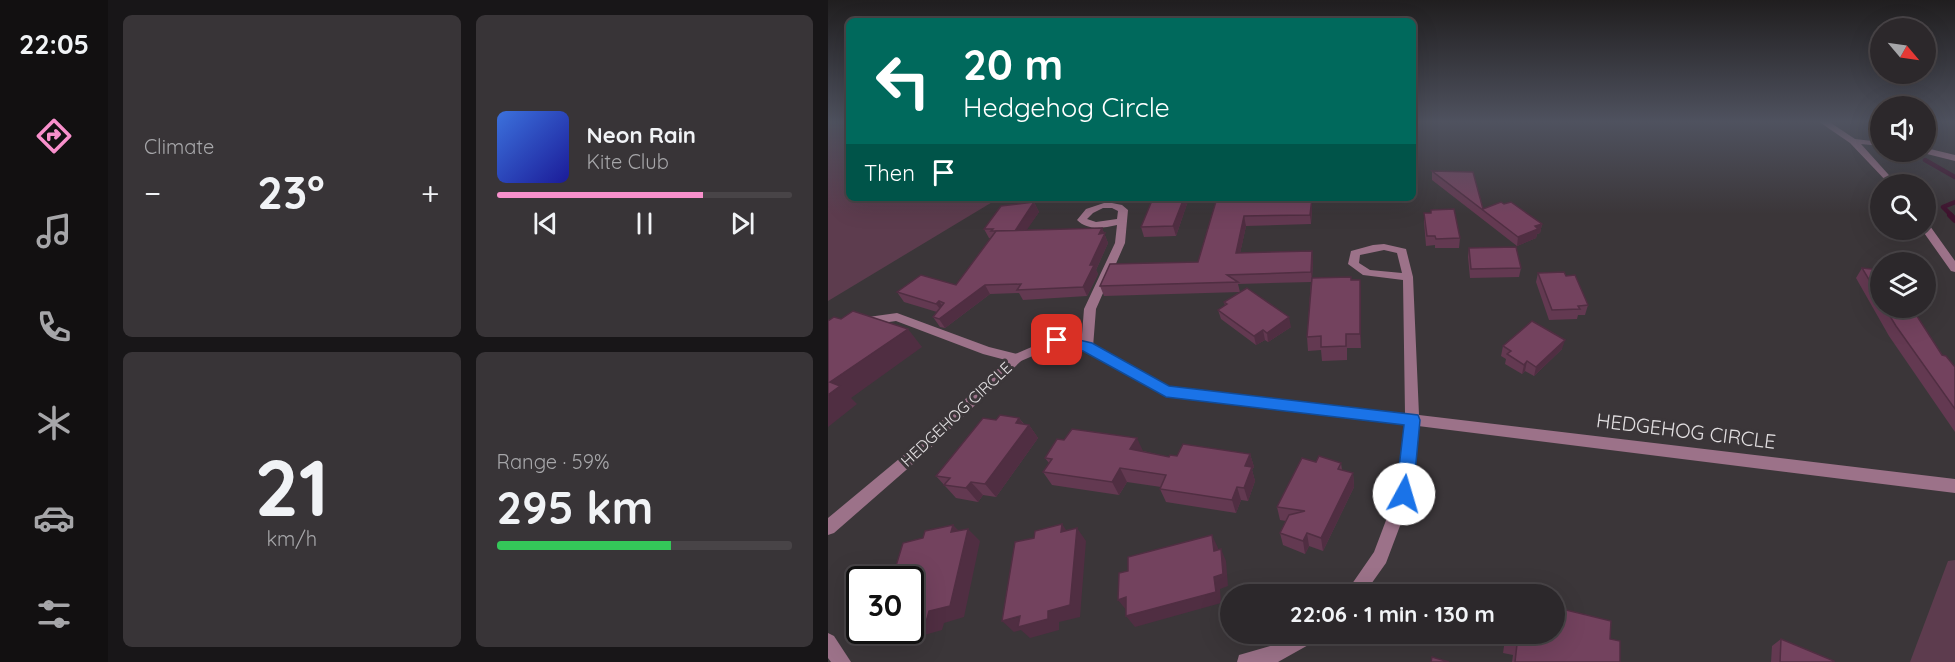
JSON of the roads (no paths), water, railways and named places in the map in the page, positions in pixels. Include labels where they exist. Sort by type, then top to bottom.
[{"type":"street","points":[[1863,152],[1884,174]]},
{"type":"street","points":[[1936,153],[1955,158]]},
{"type":"street","points":[[1087,347],[1090,309],[1120,243],[1122,221]]},
{"type":"street","points":[[1934,240],[1955,269]]},
{"type":"street","points":[[1361,584],[1380,557],[1404,494],[1412,420],[1408,277],[1402,251],[1387,246],[1374,246],[1355,253],[1353,264],[1367,273],[1408,277]]},
{"type":"street","points":[[845,326],[873,318],[897,317],[987,351],[1017,358]]},
{"type":"street","name":"HEDGEHOG CIRCLE","points":[[828,528],[916,453],[1017,358],[1057,340],[1087,347],[1166,391],[1955,486]]},
{"type":"street","points":[[828,642],[842,662]]},
{"type":"street","points":[[1246,662],[1281,652],[1294,644]]},
{"type":"waterway","points":[[1929,162],[1955,177]]},
{"type":"waterway","points":[[1952,216],[1943,207],[1955,202]]},
{"type":"waterway","points":[[1950,215],[1955,220]]}]
